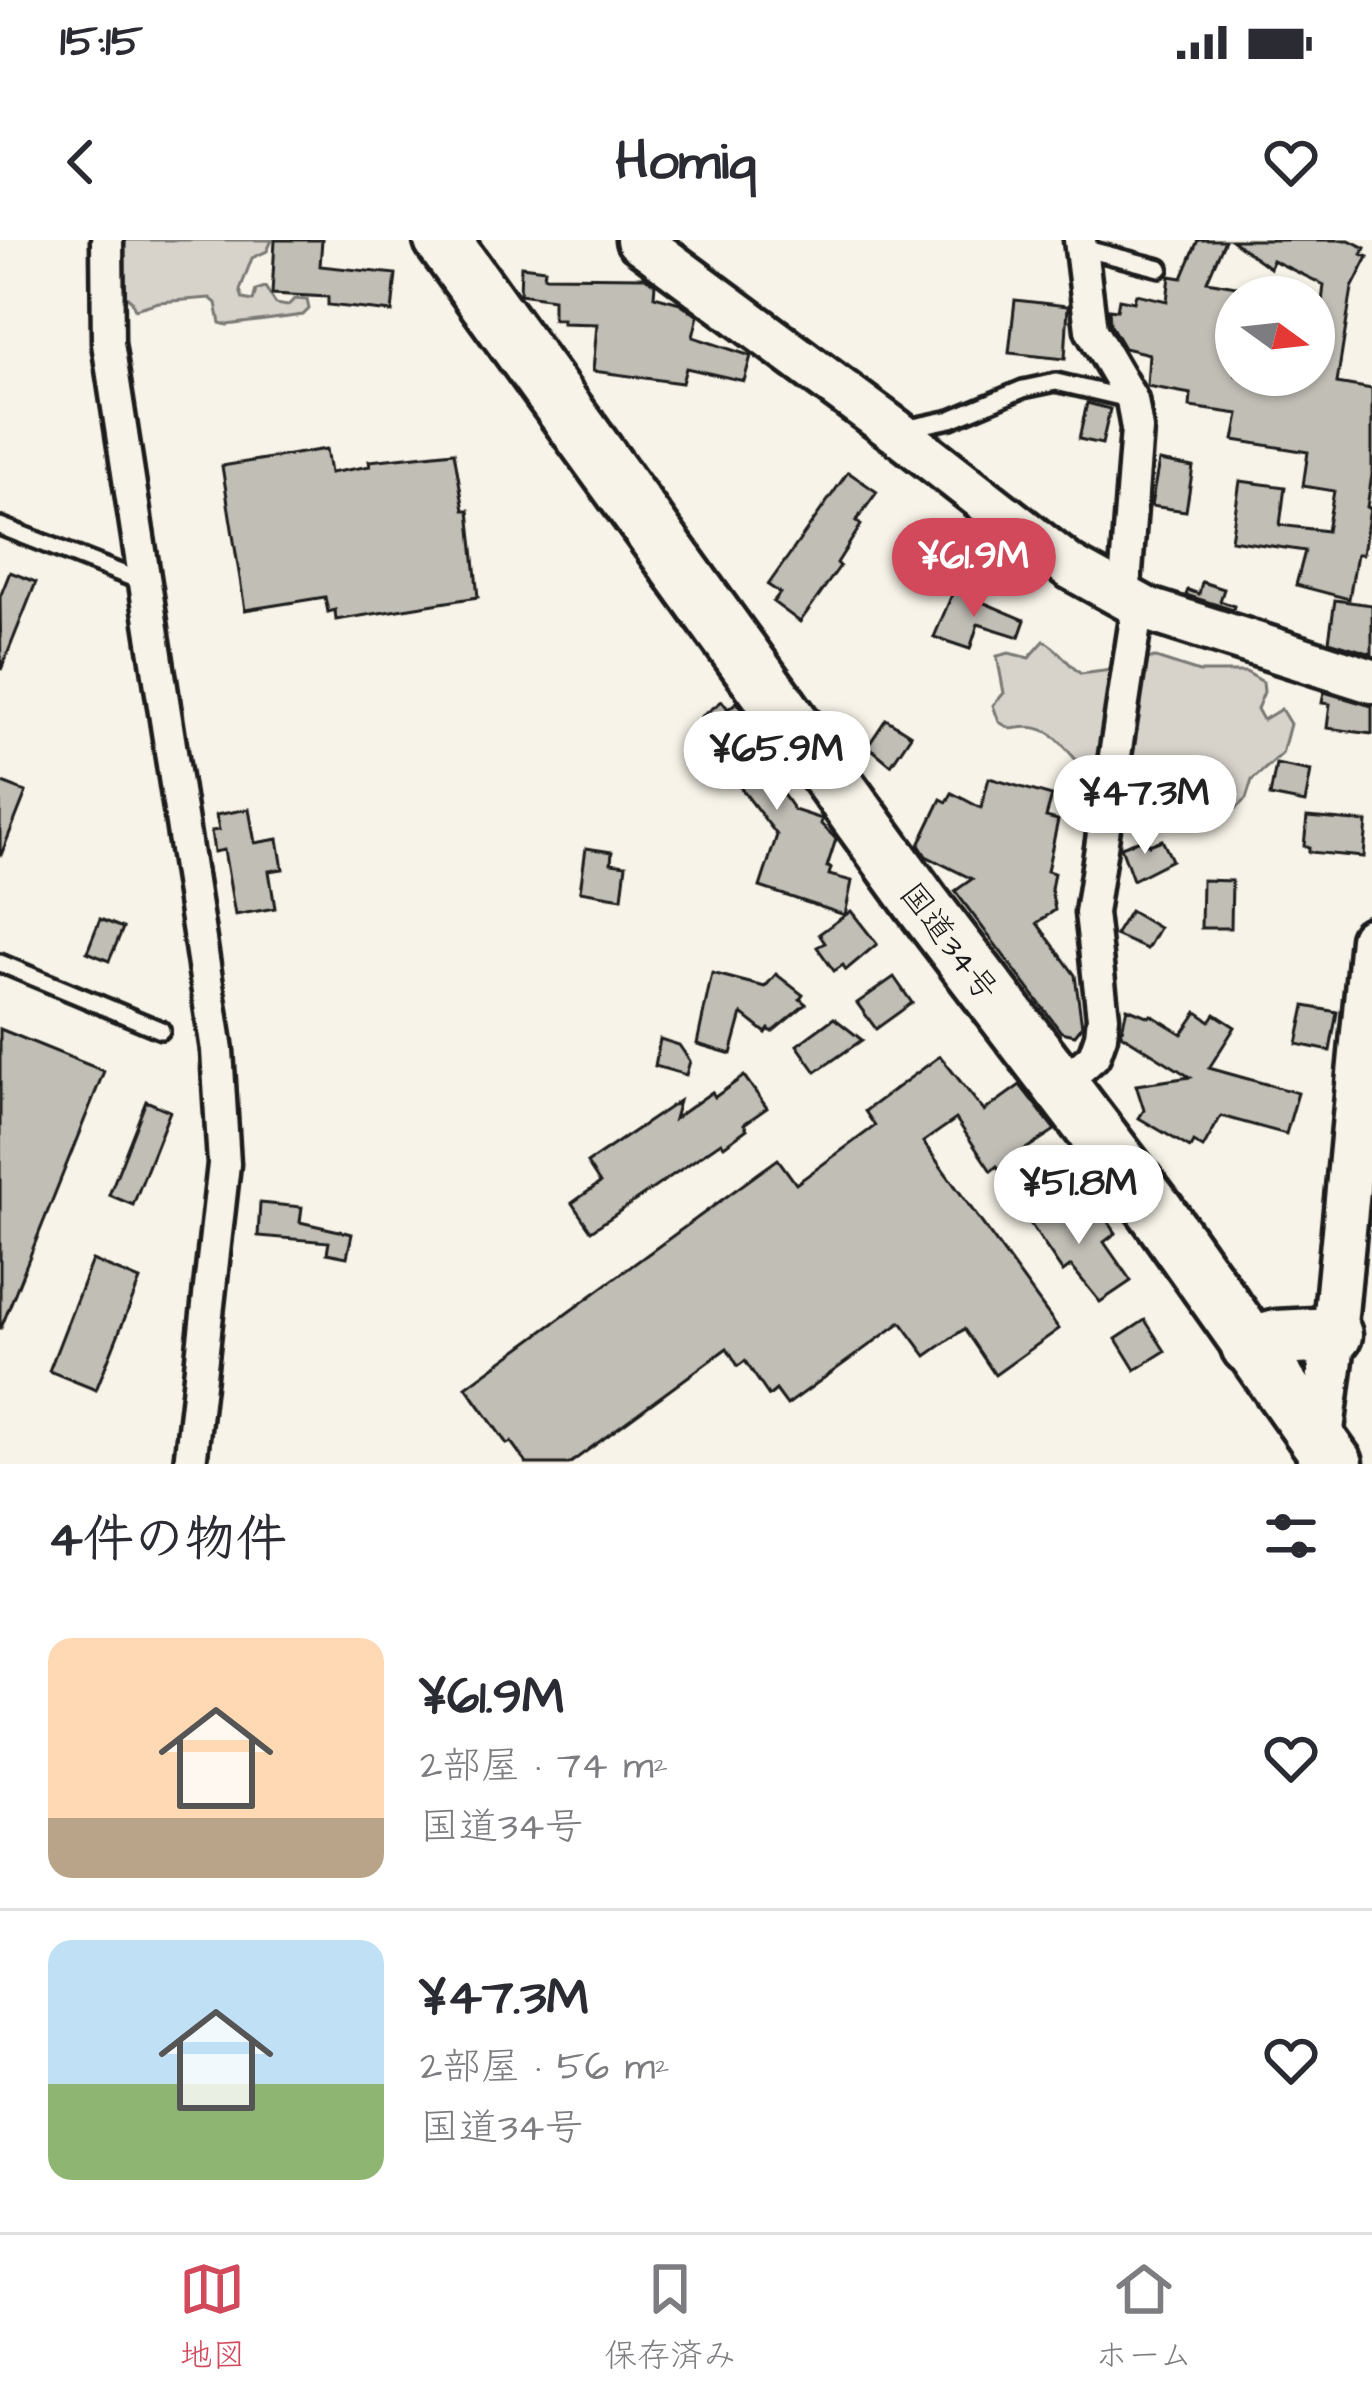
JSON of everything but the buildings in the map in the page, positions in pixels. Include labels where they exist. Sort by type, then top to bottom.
[{"type":"highway","name":"国道34号","points":[[442,240],[1059,1087],[1156,1211],[1327,1455]]},
{"type":"highway","points":[[1249,1346],[1277,1338],[1353,1336]]},
{"type":"street","points":[[106,240],[108,343],[217,1050],[224,1164],[190,1464]]},
{"type":"street","points":[[638,240],[1070,567],[1131,601],[1209,632],[1372,681]]},
{"type":"street","points":[[1059,1087],[1094,1056],[1101,1036],[1091,913],[1131,601],[1137,429],[1132,400],[1091,330],[1081,244]]},
{"type":"street","points":[[1327,1455],[1353,1336],[1372,939]]},
{"type":"lane","points":[[1081,244],[1160,268]]},
{"type":"lane","points":[[896,431],[951,419],[1023,389],[1056,382],[1132,400]]},
{"type":"lane","points":[[0,526],[142,582]]},
{"type":"lane","points":[[0,963],[161,1030]]},
{"type":"shaded area","points":[[120,240],[272,240],[267,251],[252,258],[240,290],[243,299],[253,301],[256,290],[265,287],[276,304],[307,300],[309,309],[303,315],[227,325],[220,323],[216,303],[210,298],[135,309],[120,291]]},
{"type":"shaded area","points":[[1044,641],[1081,674],[1156,658],[1199,672],[1246,672],[1263,682],[1257,709],[1263,720],[1281,709],[1290,724],[1282,754],[1252,780],[1246,799],[1235,809],[1208,817],[1195,809],[1197,797],[1189,788],[1181,795],[1180,807],[1168,813],[1157,809],[1158,783],[1145,778],[1130,784],[1121,770],[1104,768],[1091,774],[1049,733],[1027,727],[1011,729],[999,722],[993,705],[1004,693],[997,656],[1009,653],[1029,658]]}]
